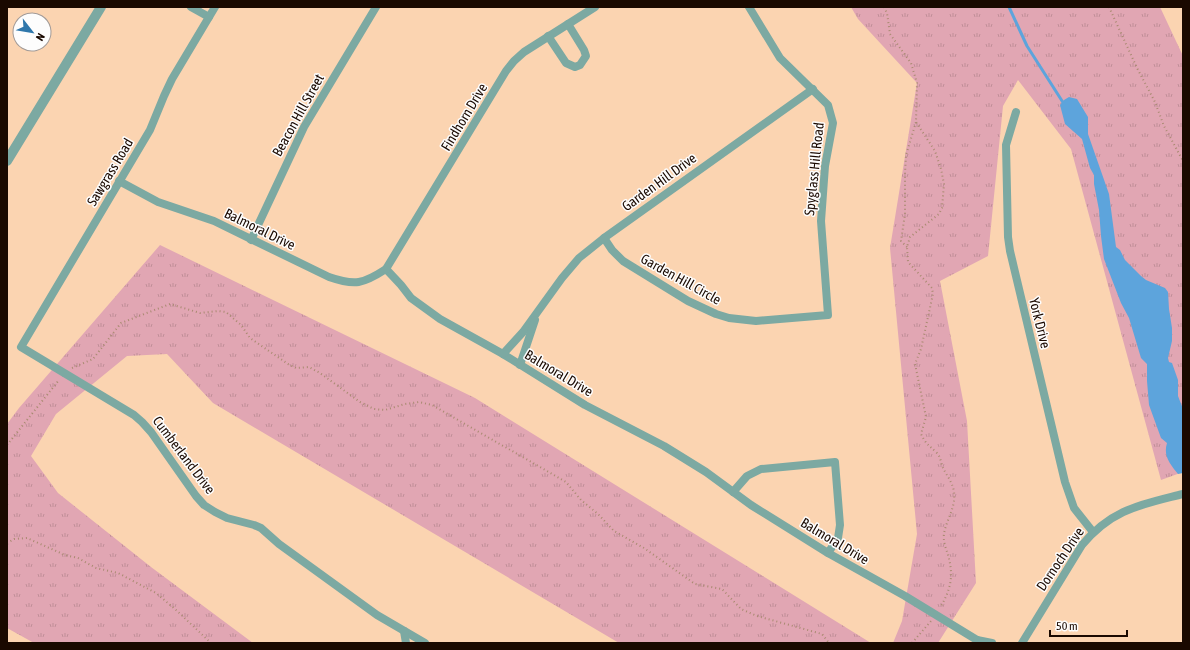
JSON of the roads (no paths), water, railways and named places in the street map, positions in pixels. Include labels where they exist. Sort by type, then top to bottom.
[{"type":"street","points":[[7,161],[101,7]]},
{"type":"street","points":[[191,7],[208,17]]},
{"type":"street","name":"Sawgrass Road","points":[[21,348],[150,130],[167,90],[215,7]]},
{"type":"street","name":"Beacon Hill Street","points":[[251,240],[304,127],[376,7]]},
{"type":"street","name":"Findhorn Drive","points":[[386,269],[506,71],[524,52],[595,7]]},
{"type":"street","name":"Spyglass Hill Road","points":[[749,7],[780,58],[828,105],[833,123],[824,166],[821,221],[828,315]]},
{"type":"street","points":[[548,36],[566,63],[575,67],[580,65],[586,56],[568,24]]},
{"type":"street","name":"Garden Hill Drive","points":[[503,354],[523,332],[562,278],[579,258],[604,238],[813,89]]},
{"type":"street","name":"York Drive","points":[[1016,112],[1006,145],[1008,237],[1011,257],[1065,482],[1074,508],[1093,532]]},
{"type":"street","name":"Balmoral Drive","points":[[119,181],[158,202],[214,221],[251,240],[341,281],[359,283],[370,280],[386,269],[411,298],[424,309],[503,354],[585,405],[664,446],[706,472],[751,505],[828,553],[978,641],[992,643]]},
{"type":"street","name":"Garden Hill Circle","points":[[604,238],[612,250],[623,261],[688,301],[716,314],[729,318],[756,321],[828,315]]},
{"type":"street","name":"Garden Hill Drive","points":[[520,365],[537,314]]},
{"type":"street","name":"Cumberland Drive","points":[[21,348],[124,408],[142,422],[204,505],[227,518],[261,528],[279,544],[377,616],[425,643]]},
{"type":"street","points":[[733,492],[746,476],[761,469],[834,462],[840,525],[838,538],[828,553]]},
{"type":"street","name":"Dornoch Drive","points":[[1022,643],[1078,551],[1093,532],[1115,515],[1128,509],[1183,494]]},
{"type":"street","points":[[404,631],[406,643]]},
{"type":"water","points":[[1069,97],[1077,99],[1088,117],[1088,134],[1109,194],[1116,247],[1120,250],[1125,260],[1141,276],[1146,280],[1165,288],[1168,292],[1172,341],[1168,358],[1169,362],[1172,363],[1178,380],[1178,396],[1183,409],[1183,473],[1178,474],[1167,456],[1167,443],[1161,438],[1149,405],[1147,364],[1141,358],[1129,318],[1121,303],[1104,259],[1094,175],[1090,168],[1082,139],[1065,124],[1060,105]]},
{"type":"waterway","points":[[1009,7],[1027,46],[1064,104]]}]
